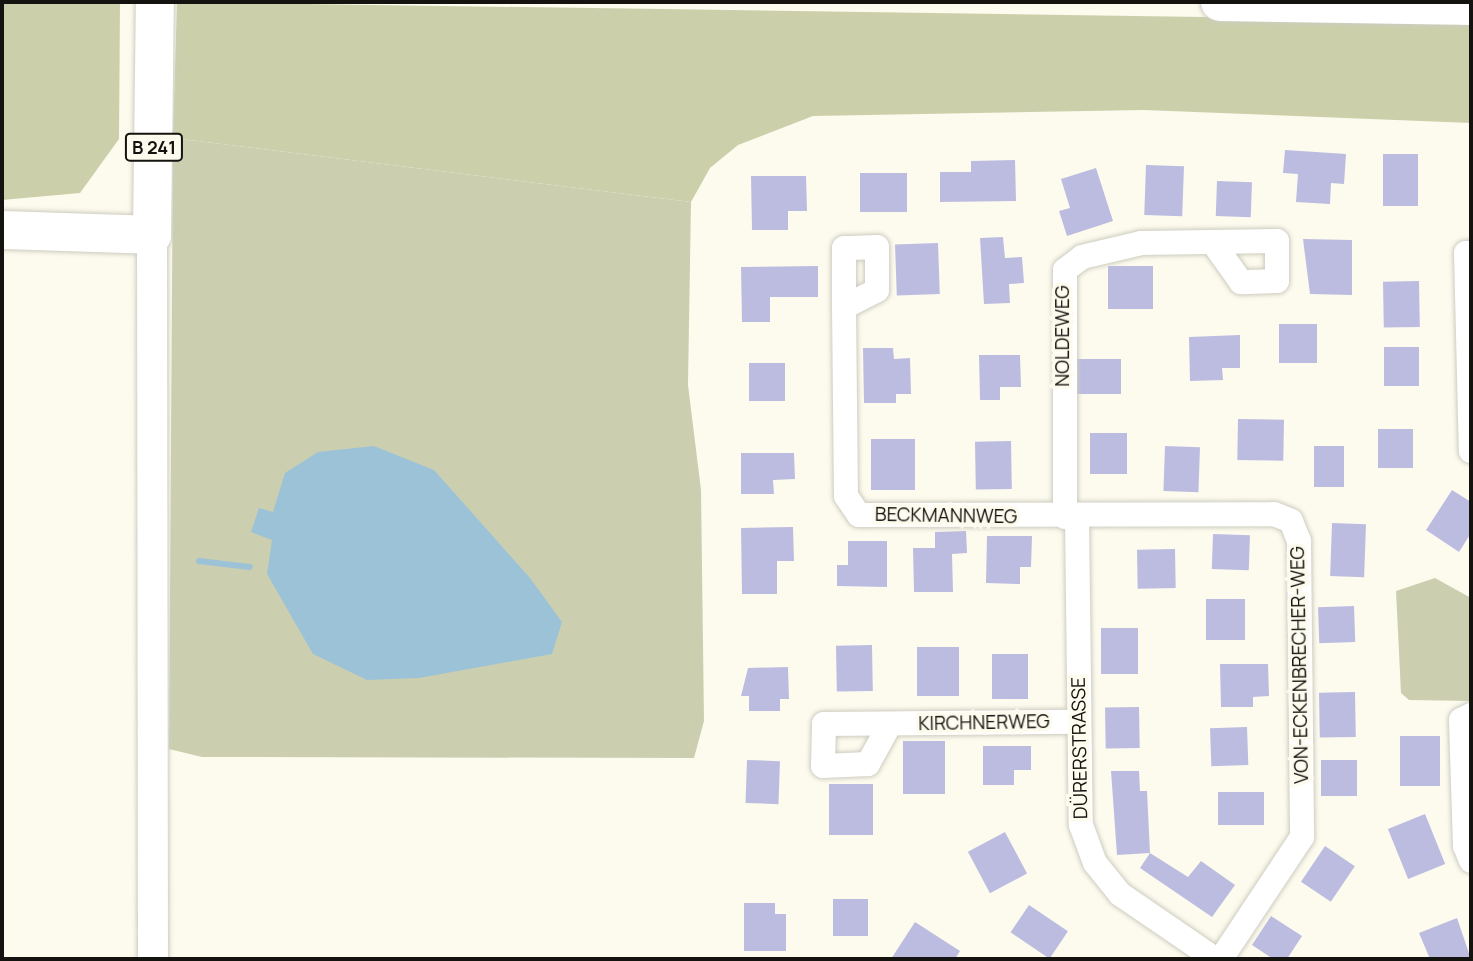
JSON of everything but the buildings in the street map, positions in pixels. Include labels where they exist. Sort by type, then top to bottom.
[{"type":"main road","name":"B 241","points":[[152,236],[155,2]]},
{"type":"main road","points":[[1220,2],[1471,6]]},
{"type":"main road","points":[[2,230],[152,236]]},
{"type":"street","points":[[152,236],[153,959]]},
{"type":"street","name":"NOLDEWEG","points":[[1071,517],[1065,270],[1082,257],[1141,243],[1214,244]]},
{"type":"street","points":[[1471,253],[1466,253],[1470,310],[1471,451]]},
{"type":"street","name":"BECKMANNWEG","points":[[844,307],[845,496],[859,515],[1071,517]]},
{"type":"street","name":"VON-ECKENBRECHER-WEG","points":[[1071,517],[1274,513],[1291,520],[1299,541],[1302,837],[1221,959]]},
{"type":"street","name":"DÜRERSTRASSE","points":[[1071,517],[1081,825],[1095,863],[1120,894],[1215,959]]},
{"type":"street","points":[[1471,715],[1461,720],[1468,778],[1465,846],[1471,861]]},
{"type":"street","name":"KIRCHNERWEG","points":[[890,724],[1078,722]]},
{"type":"green space","points":[[2,2],[120,2],[119,139],[80,193],[2,200]]},
{"type":"green space","points":[[177,2],[1471,21],[1471,123],[1144,110],[813,116],[738,145],[710,168],[691,202],[173,138]]},
{"type":"green space","points":[[173,138],[691,202],[688,385],[701,490],[704,721],[694,758],[202,757],[169,749]]},
{"type":"green space","points":[[1435,578],[1471,598],[1471,701],[1409,700],[1401,693],[1396,591]]},
{"type":"water","points":[[374,446],[434,470],[530,578],[562,622],[552,654],[419,678],[367,680],[313,654],[267,574],[272,540],[251,532],[259,508],[273,512],[285,473],[318,452]]},
{"type":"waterway","points":[[199,561],[250,567]]}]
